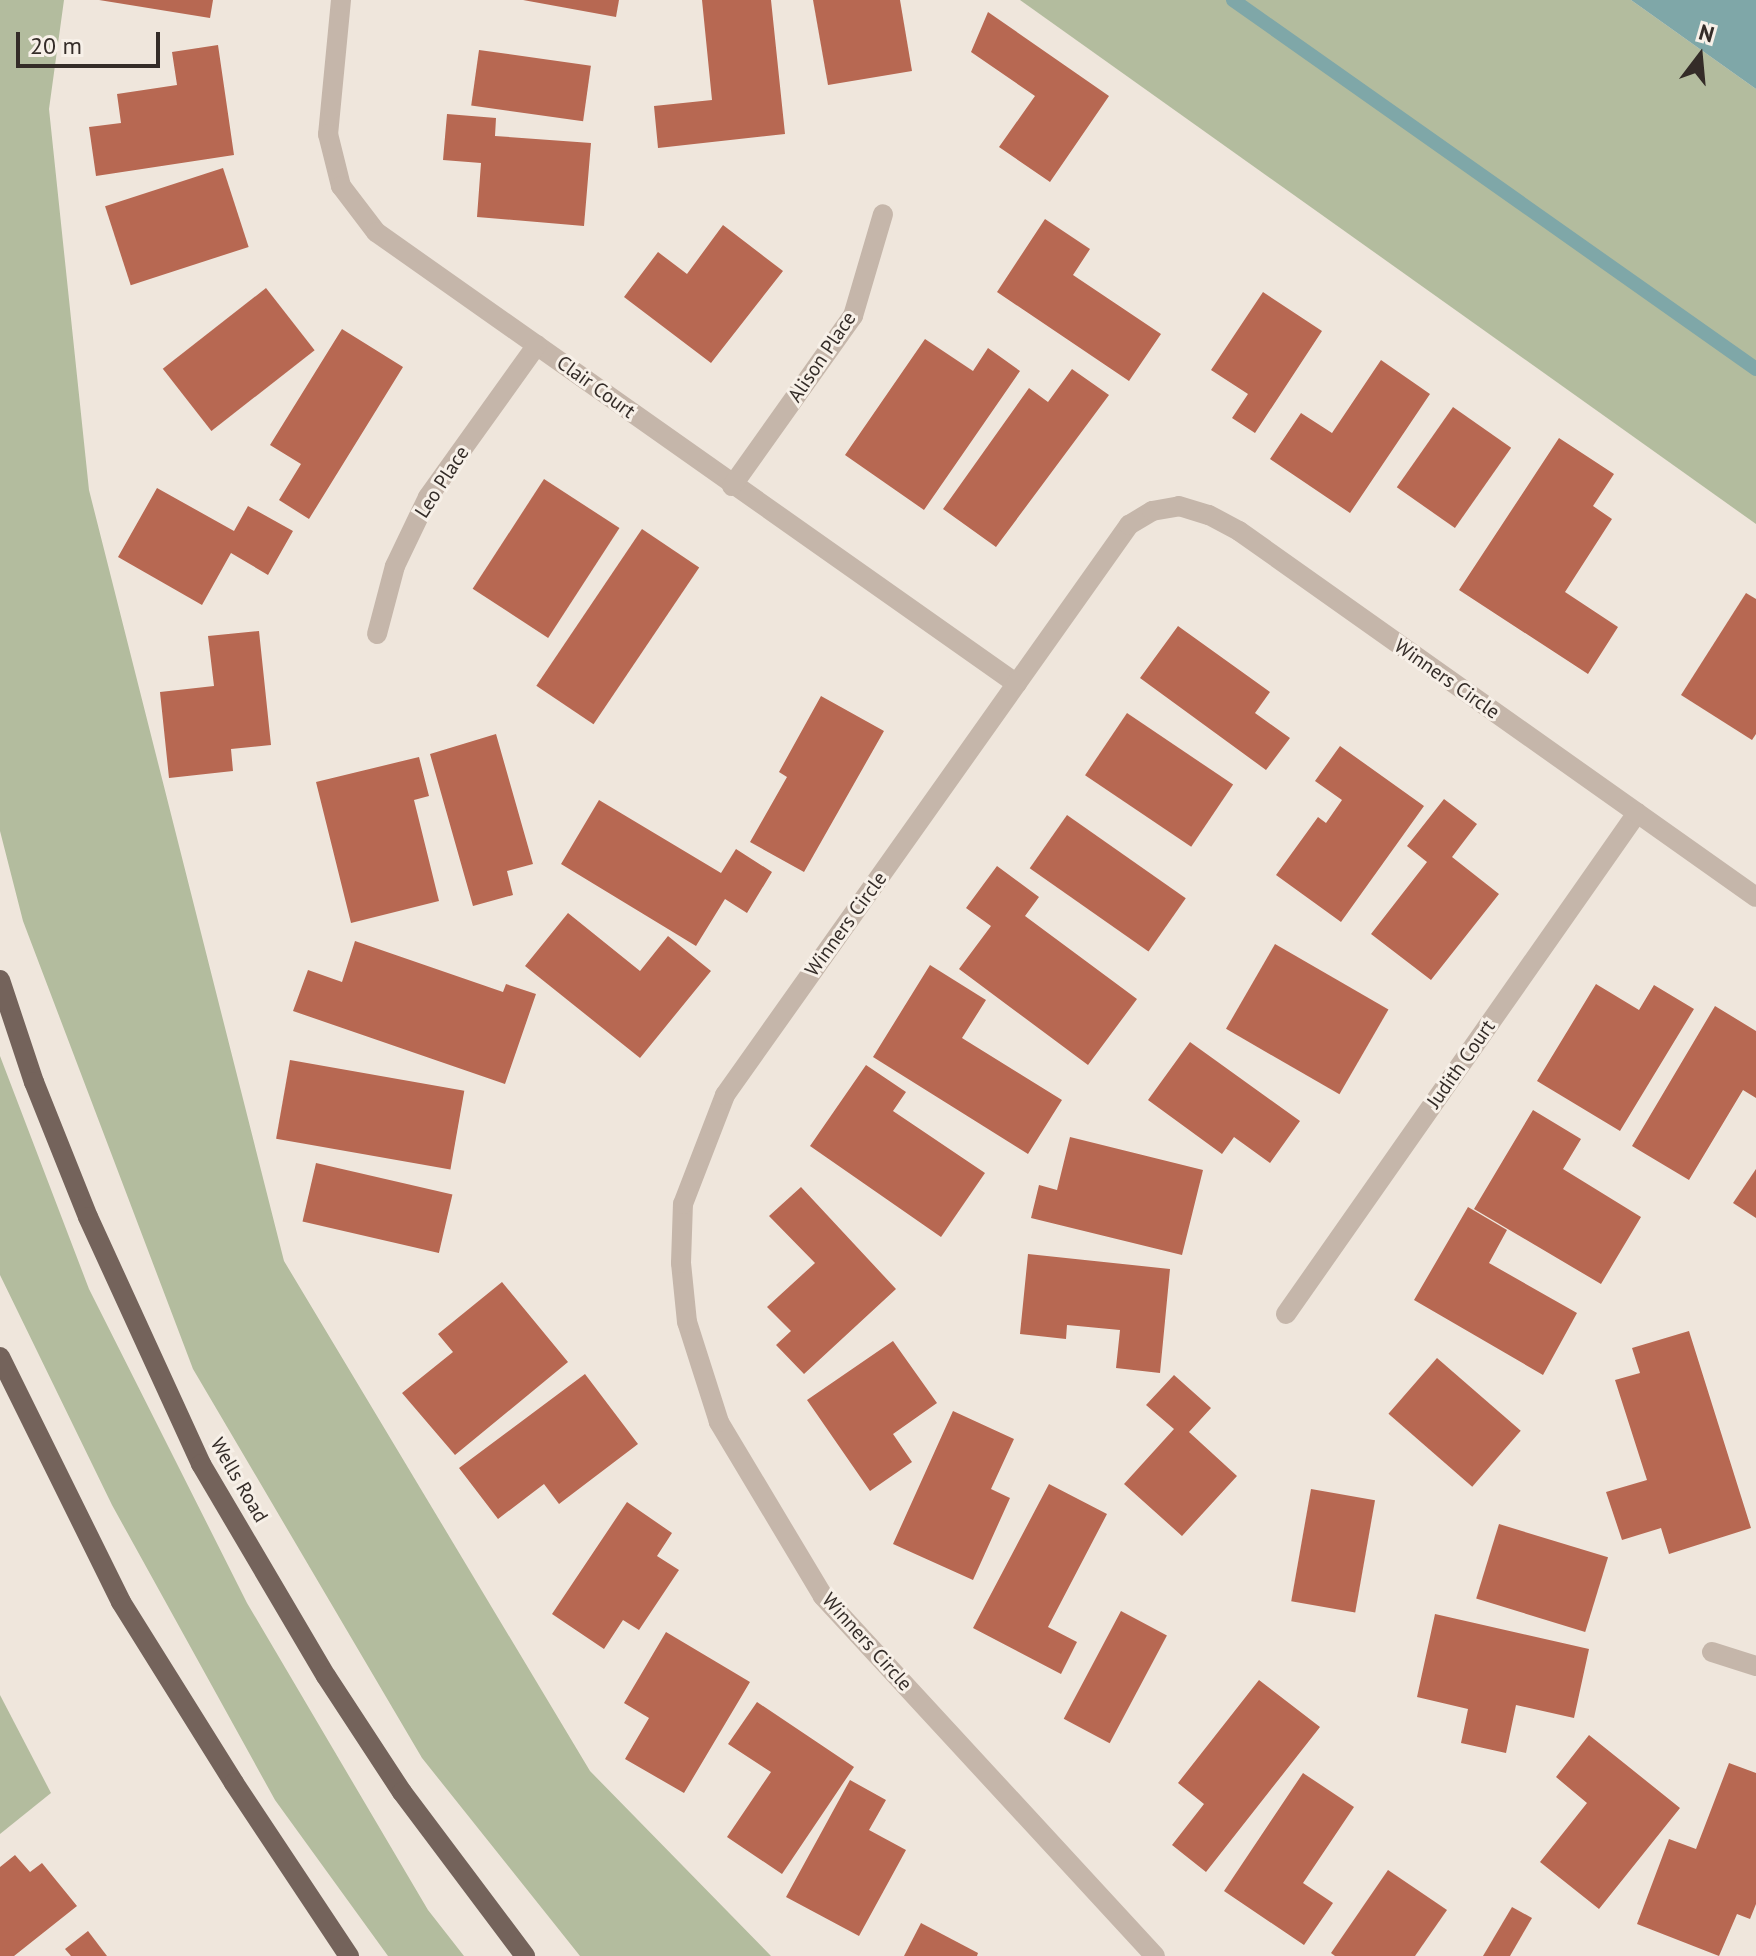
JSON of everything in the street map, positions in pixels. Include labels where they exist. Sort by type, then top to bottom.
[{"type":"main road","name":"Wells Road","points":[[0,980],[34,1082],[88,1217],[201,1464],[326,1676],[402,1792],[525,1956]]},
{"type":"main road","points":[[0,1357],[121,1602],[234,1783],[349,1956]]},
{"type":"street","name":"Clair Court","points":[[341,0],[328,134],[341,186],[376,232],[732,486],[1017,684]]},
{"type":"street","name":"Alison Place","points":[[732,486],[853,316],[883,214]]},
{"type":"street","name":"Leo Place","points":[[377,634],[395,566],[428,497],[537,345]]},
{"type":"street","name":"Winners Circle","points":[[1155,1956],[823,1596],[719,1422],[685,1307],[681,1263],[683,1204],[725,1095],[1129,525],[1152,511],[1179,506],[1209,515],[1239,531],[1756,897]]},
{"type":"street","name":"Judith Court","points":[[1286,1314],[1637,813]]},
{"type":"street","points":[[1712,1652],[1756,1666]]},
{"type":"green space","points":[[0,0],[64,0],[49,109],[89,490],[284,1261],[590,1771],[771,1956],[580,1956],[422,1758],[193,1369],[23,921],[0,831]]},
{"type":"green space","points":[[1020,0],[1631,0],[1756,89],[1756,524]]},
{"type":"green space","points":[[0,1056],[89,1289],[247,1603],[428,1910],[464,1956],[388,1956],[275,1800],[112,1505],[0,1275]]},
{"type":"green space","points":[[0,1695],[51,1793],[0,1834]]},
{"type":"water","points":[[1631,0],[1756,0],[1756,89]]},
{"type":"building","points":[[99,0],[213,0],[210,18]]},
{"type":"building","points":[[523,0],[619,0],[616,17]]},
{"type":"building","points":[[702,0],[771,0],[785,134],[658,148],[654,106],[712,100]]},
{"type":"building","points":[[813,0],[900,0],[912,71],[828,85]]},
{"type":"building","points":[[988,12],[1109,96],[1050,182],[999,147],[1035,96],[971,52]]},
{"type":"building","points":[[218,45],[234,155],[96,176],[89,127],[121,123],[117,94],[177,85],[172,52]]},
{"type":"building","points":[[479,50],[591,66],[583,121],[471,105]]},
{"type":"building","points":[[447,114],[496,118],[495,136],[591,143],[584,226],[477,217],[481,163],[443,160]]},
{"type":"building","points":[[223,168],[249,247],[131,285],[105,206]]},
{"type":"building","points":[[1045,219],[1090,249],[1073,275],[1161,334],[1129,381],[997,292]]},
{"type":"building","points":[[723,225],[783,271],[711,363],[624,297],[658,252],[687,274]]},
{"type":"building","points":[[266,288],[315,350],[211,431],[163,369]]},
{"type":"building","points":[[1263,292],[1322,331],[1255,433],[1232,418],[1248,394],[1211,370]]},
{"type":"building","points":[[342,329],[403,367],[309,519],[279,500],[301,464],[270,445]]},
{"type":"building","points":[[925,339],[973,371],[988,348],[1020,371],[924,510],[845,455]]},
{"type":"building","points":[[1381,360],[1430,394],[1350,513],[1270,459],[1301,413],[1332,433]]},
{"type":"building","points":[[1072,369],[1109,395],[996,547],[943,509],[1029,388],[1048,402]]},
{"type":"building","points":[[1453,407],[1511,448],[1455,528],[1397,487]]},
{"type":"building","points":[[1559,438],[1614,474],[1593,506],[1612,519],[1565,592],[1618,627],[1588,674],[1459,590]]},
{"type":"building","points":[[544,479],[619,528],[548,638],[473,589]]},
{"type":"building","points":[[157,488],[234,531],[248,506],[293,531],[268,575],[231,553],[202,605],[118,557]]},
{"type":"building","points":[[642,529],[699,568],[594,724],[536,686]]},
{"type":"building","points":[[1746,593],[1756,599],[1756,734],[1752,740],[1681,695]]},
{"type":"building","points":[[1178,626],[1270,692],[1255,713],[1290,738],[1266,770],[1140,678]]},
{"type":"building","points":[[259,631],[271,745],[231,749],[233,771],[169,778],[160,692],[214,686],[208,636]]},
{"type":"building","points":[[821,696],[884,731],[804,872],[750,842],[787,777],[779,772]]},
{"type":"building","points":[[1127,713],[1233,785],[1191,847],[1085,775]]},
{"type":"building","points":[[496,734],[533,864],[507,871],[513,895],[473,906],[430,754]]},
{"type":"building","points":[[1340,746],[1424,806],[1341,922],[1276,875],[1318,817],[1326,823],[1342,800],[1315,781]]},
{"type":"building","points":[[419,757],[429,796],[414,800],[439,901],[351,923],[316,782]]},
{"type":"building","points":[[1444,799],[1477,824],[1452,857],[1499,894],[1431,980],[1371,934],[1427,862],[1407,846]]},
{"type":"building","points":[[599,800],[721,873],[736,849],[772,872],[747,913],[725,899],[696,946],[561,864]]},
{"type":"building","points":[[1067,815],[1186,898],[1148,951],[1030,868]]},
{"type":"building","points":[[997,866],[1039,897],[1025,916],[1137,999],[1088,1065],[959,969],[991,926],[966,908]]},
{"type":"building","points":[[568,913],[640,971],[668,936],[711,971],[640,1058],[525,966]]},
{"type":"building","points":[[355,941],[503,992],[506,984],[536,994],[505,1084],[293,1011],[308,970],[342,982]]},
{"type":"building","points":[[1275,944],[1388,1009],[1339,1094],[1226,1029]]},
{"type":"building","points":[[930,965],[986,1000],[962,1038],[1062,1100],[1028,1154],[873,1057]]},
{"type":"building","points":[[1596,984],[1639,1010],[1654,985],[1694,1009],[1620,1131],[1537,1081]]},
{"type":"building","points":[[1715,1006],[1756,1031],[1756,1098],[1743,1090],[1689,1180],[1632,1146]]},
{"type":"building","points":[[1190,1042],[1300,1121],[1270,1163],[1234,1137],[1222,1154],[1148,1100]]},
{"type":"building","points":[[290,1060],[464,1091],[450,1170],[276,1139]]},
{"type":"building","points":[[866,1065],[906,1092],[893,1111],[985,1173],[941,1237],[810,1146]]},
{"type":"building","points":[[1533,1110],[1581,1139],[1563,1169],[1641,1217],[1601,1284],[1474,1209]]},
{"type":"building","points":[[1070,1137],[1203,1170],[1182,1255],[1031,1218],[1039,1185],[1057,1190]]},
{"type":"building","points":[[316,1163],[452,1194],[439,1253],[303,1221]]},
{"type":"building","points":[[1756,1169],[1756,1218],[1733,1203]]},
{"type":"building","points":[[801,1187],[896,1289],[804,1374],[776,1345],[791,1331],[767,1307],[815,1263],[769,1216]]},
{"type":"building","points":[[1468,1207],[1507,1230],[1489,1263],[1577,1313],[1543,1375],[1414,1300]]},
{"type":"building","points":[[1028,1254],[1170,1269],[1160,1373],[1116,1368],[1120,1330],[1067,1325],[1066,1339],[1020,1334]]},
{"type":"building","points":[[502,1282],[568,1362],[455,1455],[402,1393],[453,1352],[438,1334]]},
{"type":"building","points":[[1689,1331],[1751,1528],[1669,1554],[1661,1528],[1622,1540],[1606,1492],[1647,1480],[1615,1380],[1640,1373],[1632,1348]]},
{"type":"building","points":[[893,1341],[937,1403],[893,1434],[912,1462],[870,1491],[807,1400]]},
{"type":"building","points":[[1437,1358],[1521,1431],[1472,1487],[1388,1414]]},
{"type":"building","points":[[585,1374],[638,1444],[559,1504],[544,1484],[498,1519],[459,1468]]},
{"type":"building","points":[[1174,1375],[1211,1408],[1189,1432],[1237,1476],[1182,1536],[1124,1484],[1174,1429],[1146,1405]]},
{"type":"building","points":[[953,1411],[1014,1439],[991,1489],[1010,1498],[973,1580],[893,1544]]},
{"type":"building","points":[[1049,1484],[1107,1514],[1048,1627],[1077,1642],[1061,1674],[973,1628]]},
{"type":"building","points":[[1311,1489],[1375,1500],[1355,1613],[1291,1601]]},
{"type":"building","points":[[627,1502],[672,1533],[657,1556],[679,1570],[639,1630],[623,1620],[604,1649],[552,1614]]},
{"type":"building","points":[[1499,1524],[1608,1557],[1585,1632],[1476,1599]]},
{"type":"building","points":[[1121,1611],[1167,1635],[1110,1743],[1064,1719]]},
{"type":"building","points":[[1435,1614],[1589,1649],[1574,1718],[1516,1705],[1506,1753],[1461,1743],[1468,1709],[1417,1697]]},
{"type":"building","points":[[666,1632],[750,1682],[684,1793],[625,1759],[649,1718],[624,1703]]},
{"type":"building","points":[[1259,1680],[1320,1727],[1206,1872],[1172,1845],[1204,1804],[1178,1783]]},
{"type":"building","points":[[757,1702],[854,1767],[782,1874],[727,1837],[771,1772],[728,1744]]},
{"type":"building","points":[[1589,1735],[1680,1808],[1599,1909],[1540,1862],[1587,1803],[1556,1777]]},
{"type":"building","points":[[1729,1763],[1756,1773],[1756,1904],[1750,1919],[1737,1914],[1719,1956],[1637,1924],[1669,1839],[1696,1849]]},
{"type":"building","points":[[1303,1773],[1354,1807],[1303,1883],[1333,1903],[1304,1945],[1224,1891]]},
{"type":"building","points":[[850,1780],[886,1800],[869,1830],[906,1850],[859,1936],[786,1897]]},
{"type":"building","points":[[15,1855],[30,1872],[42,1863],[77,1906],[14,1956],[0,1956],[0,1867]]},
{"type":"building","points":[[1388,1870],[1447,1910],[1415,1956],[1335,1956],[1331,1953]]},
{"type":"building","points":[[1512,1907],[1532,1918],[1510,1956],[1483,1956]]},
{"type":"building","points":[[921,1923],[978,1953],[977,1956],[904,1956]]},
{"type":"building","points":[[88,1931],[107,1956],[71,1956],[65,1949]]},
{"type":"waterway","points":[[1233,0],[1756,369]]}]
